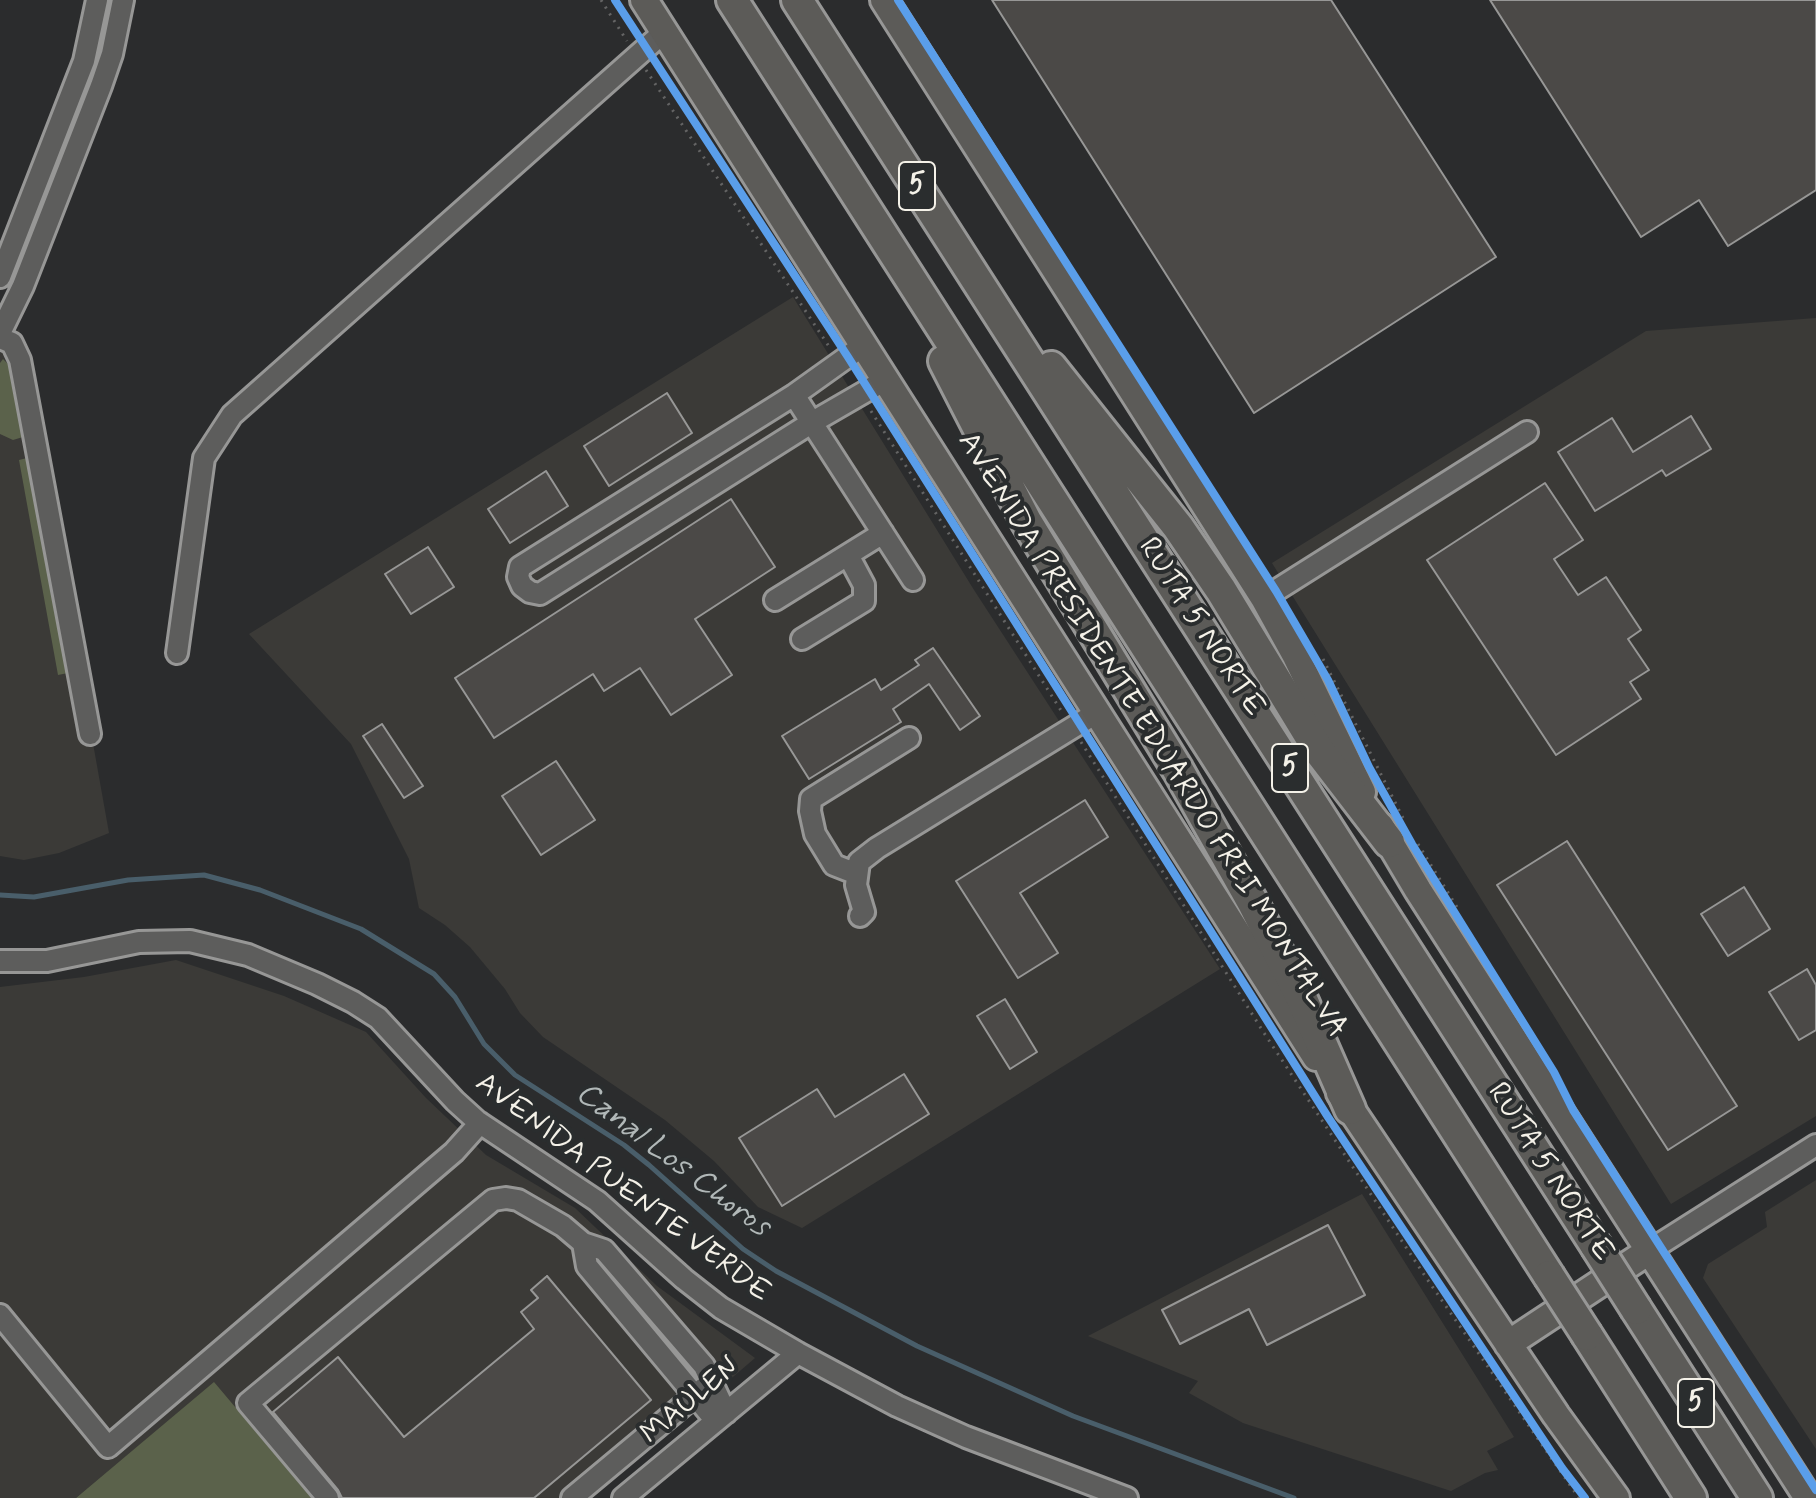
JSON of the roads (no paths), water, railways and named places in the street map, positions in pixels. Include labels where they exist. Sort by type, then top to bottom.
[{"type":"highway","name":"RUTA 5 NORTE","points":[[732,0],[1691,1498]]},
{"type":"highway","name":"RUTA 5 NORTE","points":[[797,0],[1757,1498]]},
{"type":"highway","points":[[899,261],[966,408],[1006,485],[1178,770],[1253,903],[1301,997],[1350,1109]]},
{"type":"highway","points":[[984,291],[1088,411],[1178,527],[1221,590],[1319,751],[1402,839]]},
{"type":"main road","name":"AVENIDA PRESIDENTE EDUARDO FREI MONTALVA","points":[[644,0],[851,355],[1083,721],[1616,1498]]},
{"type":"main road","points":[[884,0],[1264,598],[1402,839],[1649,1251],[1808,1498]]},
{"type":"main road","points":[[1508,1344],[1649,1251]]},
{"type":"street","points":[[0,277],[84,61],[97,0]]},
{"type":"street","points":[[90,734],[20,360],[12,343],[0,335],[23,286],[101,86],[112,54],[123,0]]},
{"type":"street","points":[[177,653],[204,458],[232,415],[664,32]]},
{"type":"street","points":[[851,355],[794,395],[520,567],[518,577],[522,586],[540,594],[811,423],[872,388]]},
{"type":"street","points":[[794,395],[913,580]]},
{"type":"street","points":[[1264,598],[1527,432]]},
{"type":"street","points":[[775,600],[849,557],[883,533]]},
{"type":"street","points":[[802,639],[864,601],[864,585],[849,557]]},
{"type":"street","points":[[860,916],[864,912],[856,885],[859,862],[1083,721]]},
{"type":"street","points":[[857,874],[834,865],[815,834],[811,799],[909,738]]},
{"type":"street","name":"AVENIDA PUENTE VERDE","points":[[0,961],[67,959],[123,945],[155,941],[210,945],[248,955],[317,984],[366,1009],[388,1027],[455,1101],[480,1123],[597,1201],[711,1301],[798,1353],[897,1406],[966,1437],[1127,1498]]},
{"type":"street","points":[[0,1315],[108,1447],[454,1152],[480,1123]]},
{"type":"street","points":[[1649,1251],[1816,1145]]},
{"type":"street","points":[[328,1498],[248,1403],[493,1200],[518,1200],[563,1226],[583,1243],[604,1250],[704,1366],[721,1417]]},
{"type":"street","points":[[583,1243],[587,1266],[694,1395],[721,1417]]},
{"type":"street","name":"MAULEN","points":[[623,1498],[798,1353]]},
{"type":"street","points":[[572,1498],[712,1383]]},
{"type":"waterway","name":"Canal Los Choros","points":[[0,895],[34,897],[128,880],[204,875],[260,890],[361,929],[434,974],[455,997],[484,1044],[515,1075],[624,1145],[743,1249],[776,1271],[917,1346],[1073,1416],[1294,1498]]}]
